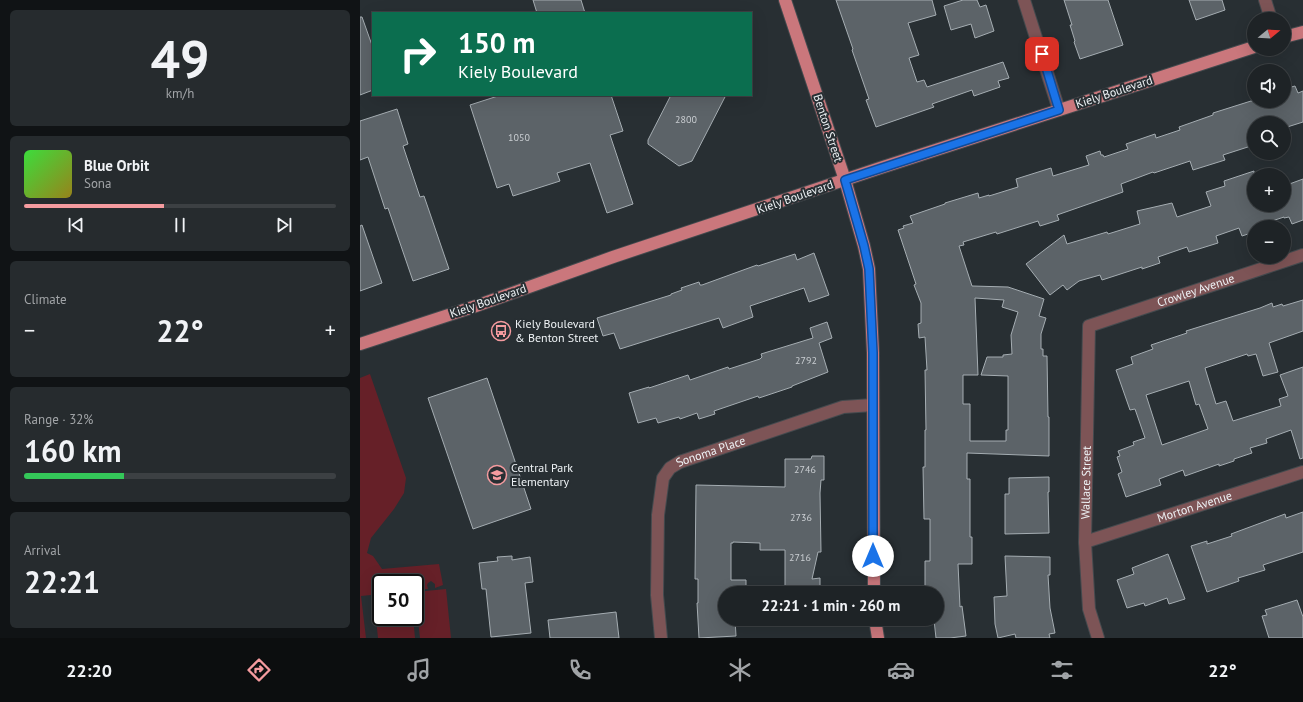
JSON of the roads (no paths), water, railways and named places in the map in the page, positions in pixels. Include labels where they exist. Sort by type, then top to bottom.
[{"type":"main road","name":"Benton Street","points":[[785,0],[845,180],[869,269],[872,319],[874,586]]},
{"type":"main road","points":[[1291,35],[1303,32]]},
{"type":"main road","name":"Kiely Boulevard","points":[[360,344],[480,305],[628,252],[1247,49]]},
{"type":"main road","points":[[876,626],[878,638]]},
{"type":"street","points":[[1024,0],[1059,110]]},
{"type":"street","points":[[1265,0],[1269,12]]},
{"type":"street","name":"Crowley Avenue","points":[[1089,326],[1303,254]]},
{"type":"street","name":"Wallace Street","points":[[1089,326],[1085,542],[1089,610],[1098,638]]},
{"type":"street","name":"Sonoma Place","points":[[661,638],[657,595],[658,515],[663,478],[670,468],[680,462],[840,408],[873,405]]},
{"type":"street","name":"Morton Avenue","points":[[1085,542],[1303,472]]},
{"type":"place","name":"Kiely Boulevard & Benton Street","points":[[501,331]]},
{"type":"place","name":"Central Park Elementary","points":[[497,475]]}]
